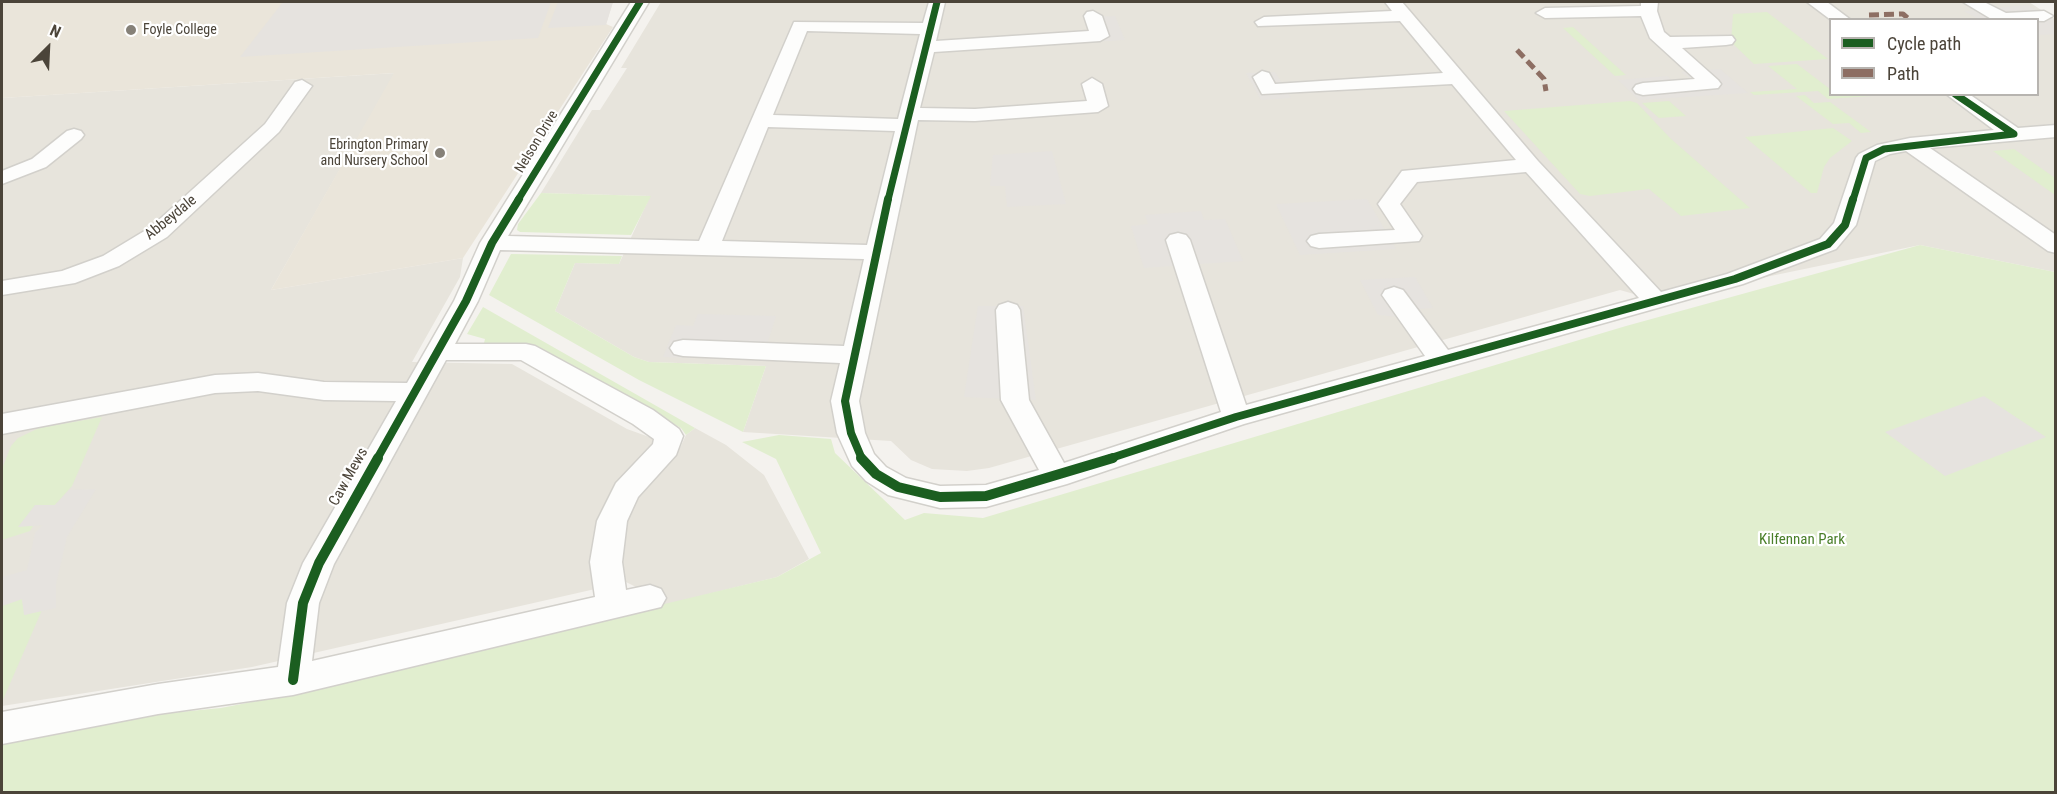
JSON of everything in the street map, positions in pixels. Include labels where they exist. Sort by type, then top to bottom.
[{"type":"street","name":"Nelson Drive","points":[[466,301],[492,243],[640,2]]},
{"type":"street","points":[[937,2],[845,401],[851,433],[862,459],[876,474],[898,487],[940,497],[986,496],[1057,476],[1236,417],[1735,279],[1828,244],[1845,225],[1866,158],[1884,149],[1910,144],[2055,132]]},
{"type":"street","points":[[1816,2],[1840,18]]},
{"type":"street","points":[[1972,2],[2003,18],[2044,16]]},
{"type":"street","points":[[1545,13],[1649,6],[1656,33],[1711,84],[1643,89]]},
{"type":"street","points":[[1264,22],[1398,9],[1531,165],[1656,301]]},
{"type":"street","points":[[708,248],[800,26],[929,38],[1100,36],[1093,16]]},
{"type":"street","points":[[1666,43],[1726,40]]},
{"type":"street","points":[[1262,77],[1269,90],[1459,78]]},
{"type":"street","points":[[761,121],[908,120],[1098,106],[1092,84]]},
{"type":"street","name":"Abbeydale","points":[[2,288],[67,278],[111,261],[159,232],[272,128],[302,86]]},
{"type":"street","points":[[1958,96],[2014,134]]},
{"type":"street","points":[[2,178],[39,163],[74,135]]},
{"type":"street","points":[[1910,144],[2055,246]]},
{"type":"street","points":[[1319,241],[1411,236],[1389,204],[1410,176],[1531,165]]},
{"type":"street","points":[[1178,240],[1236,417]]},
{"type":"street","points":[[492,243],[879,252]]},
{"type":"street","points":[[1394,295],[1442,360]]},
{"type":"street","name":"Caw Mews","points":[[293,680],[303,603],[319,563],[466,301]]},
{"type":"street","points":[[1008,310],[1015,400],[1057,476]]},
{"type":"street","points":[[683,348],[855,355]]},
{"type":"street","points":[[436,352],[526,352],[643,417],[669,436],[666,448],[626,491],[612,521],[606,562],[612,607]]},
{"type":"street","points":[[2,424],[215,384],[258,382],[324,391],[414,392]]},
{"type":"street","points":[[2,728],[158,699],[293,680],[650,598]]},
{"type":"shaded area","name":"Ebrington Primary and Nursery School","points":[[2,2],[613,2],[606,24],[613,27],[463,258],[271,290],[394,73],[2,98]]},
{"type":"shaded area","points":[[283,2],[551,2],[538,38],[240,57]]},
{"type":"shaded area","points":[[558,2],[613,2],[606,25],[548,28]]},
{"type":"shaded area","points":[[661,2],[2029,2],[2055,19],[2055,272],[1920,245],[1655,300],[1620,290],[989,468],[967,471],[932,469],[911,460],[891,441],[743,432],[766,366],[649,362],[634,357],[555,311],[575,263],[619,264],[650,196],[541,193],[592,110],[600,110],[627,68],[621,68]]},
{"type":"shaded area","points":[[2027,5],[2055,21],[2055,34],[2039,35],[2039,18],[1976,18],[1964,11]]},
{"type":"shaded area","points":[[1115,16],[1125,40],[1093,42],[1084,17]]},
{"type":"shaded area","points":[[1720,69],[1748,93],[1639,100],[1618,80],[1667,76],[1675,83],[1691,79],[1681,72]]},
{"type":"shaded area","points":[[1275,72],[1291,98],[1261,100],[1246,73]]},
{"type":"shaded area","points":[[395,73],[271,290],[463,258],[460,277],[412,362],[512,364],[627,429],[680,448],[686,435],[695,428],[726,445],[764,475],[809,559],[777,577],[656,607],[653,584],[636,587],[626,582],[252,667],[2,706],[2,98]]},
{"type":"shaded area","points":[[1052,151],[1066,204],[1007,207],[1005,186],[990,186],[993,155]]},
{"type":"shaded area","points":[[1367,199],[1396,249],[1300,255],[1276,204]]},
{"type":"shaded area","points":[[1201,211],[1204,220],[1225,219],[1243,261],[1144,268],[1131,226],[1148,224],[1145,215]]},
{"type":"shaded area","points":[[1415,277],[1433,308],[1393,311],[1397,317],[1378,315],[1360,280]]},
{"type":"shaded area","points":[[978,306],[1023,306],[1036,400],[964,397]]},
{"type":"shaded area","points":[[698,314],[776,316],[762,360],[663,357],[676,325],[693,326]]},
{"type":"shaded area","points":[[1984,396],[2046,437],[1945,476],[1885,432]]},
{"type":"shaded area","points":[[96,489],[67,537],[56,584],[56,608],[24,615],[22,599],[2,606],[2,577],[27,570],[35,533],[43,525],[18,527],[35,505],[55,505],[69,490]]},
{"type":"green space","points":[[1767,12],[1828,59],[1754,64],[1731,42],[1733,14]]},
{"type":"green space","points":[[1573,27],[1626,75],[1615,76],[1563,28]]},
{"type":"green space","points":[[1797,64],[1829,88],[1829,96],[1872,96],[1828,99],[1818,91],[1754,95],[1750,92],[1797,89],[1768,66]]},
{"type":"green space","points":[[1805,95],[1814,103],[1830,102],[1871,132],[1861,133],[1849,123],[1833,124],[1796,96]]},
{"type":"green space","points":[[1630,101],[1637,103],[1670,138],[1750,208],[1681,216],[1649,189],[1590,196],[1580,194],[1504,111]]},
{"type":"green space","points":[[1669,101],[1686,116],[1659,118],[1642,103]]},
{"type":"green space","points":[[1833,128],[1852,141],[1830,158],[1824,167],[1817,193],[1811,193],[1745,137]]},
{"type":"green space","points":[[2014,149],[2055,178],[2055,195],[1993,151]]},
{"type":"green space","points":[[541,193],[651,196],[631,235],[520,232],[517,230],[518,224]]},
{"type":"green space","name":"Kilfennan Park","points":[[1920,245],[2055,272],[2055,792],[2,792],[2,743],[159,714],[221,708],[277,697],[777,577],[821,553],[776,459],[742,442],[779,435],[831,439],[835,453],[905,520],[924,513],[983,518],[1626,326]]},
{"type":"green space","points":[[511,254],[622,256],[619,264],[575,263],[555,311],[634,357],[649,362],[766,366],[743,432],[639,380],[489,295]]},
{"type":"green space","points":[[483,307],[695,428],[686,435],[681,428],[532,344],[484,343],[485,339],[467,334]]},
{"type":"green space","points":[[102,417],[72,486],[55,505],[19,526],[33,526],[30,531],[2,540],[2,469],[11,446],[18,438],[39,428]]},
{"type":"green space","points":[[22,599],[25,615],[42,610],[2,702],[2,606]]},
{"type":"marked path","points":[[1869,15],[1903,14],[1908,18]]},
{"type":"marked path","points":[[1517,50],[1544,79],[1546,91]]},
{"type":"cycle path","points":[[293,680],[303,603],[319,563],[466,301],[492,243],[640,2]]},
{"type":"cycle path","points":[[937,2],[888,199],[845,401],[851,433],[862,459],[876,474],[898,487],[940,497],[986,496],[1057,476],[1236,417],[1735,279],[1828,244],[1845,225],[1866,158],[1884,149],[1910,144],[2014,134],[1958,96]]},
{"type":"place","name":"Foyle College","points":[[131,30]]},
{"type":"place","name":"Ebrington Primary and Nursery School","points":[[440,153]]}]
